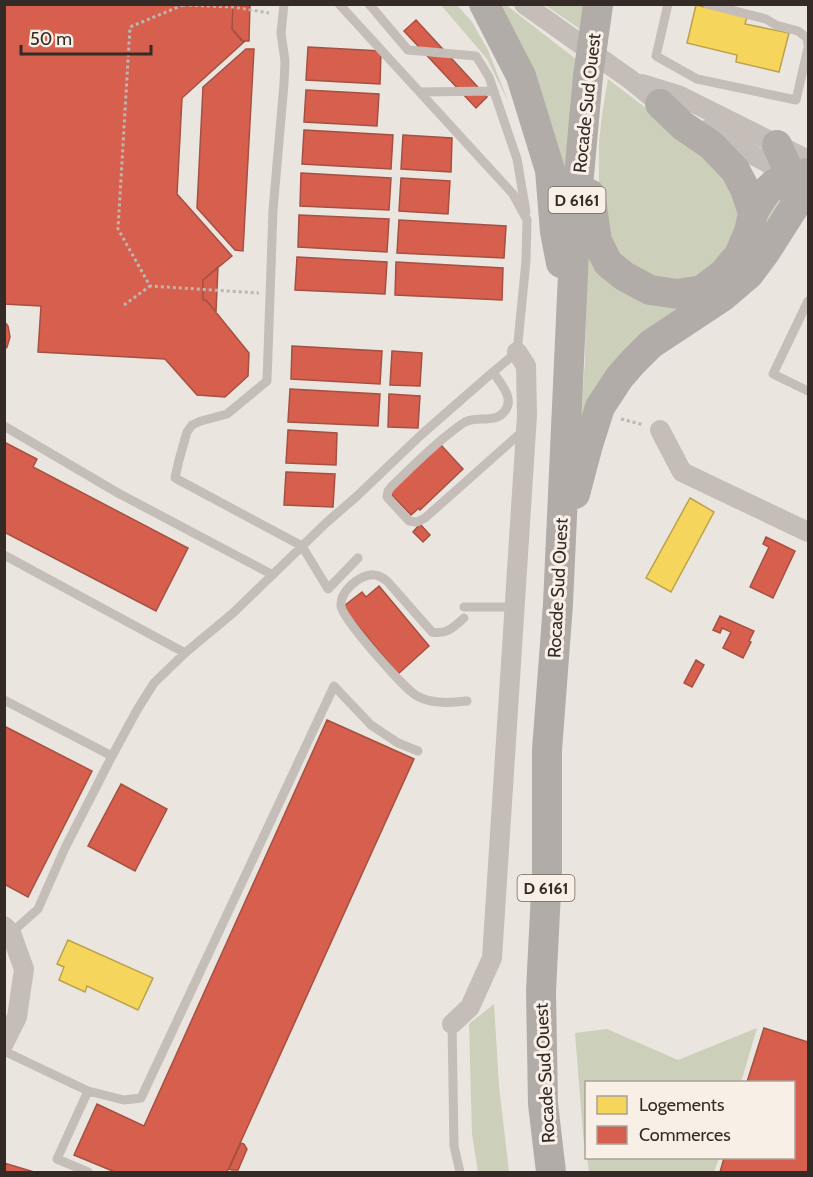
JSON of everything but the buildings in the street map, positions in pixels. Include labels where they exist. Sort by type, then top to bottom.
[{"type":"main road","points":[[484,4],[521,76],[550,170],[555,232],[571,324]]},
{"type":"main road","name":"Rocade Sud Ouest","points":[[551,1173],[543,1104],[541,991],[547,872],[547,750],[558,604],[576,208],[588,76],[598,5]]},
{"type":"main road","points":[[588,76],[589,178],[597,241],[608,263],[624,276],[650,291],[678,294],[702,290],[723,273],[739,255],[749,231],[753,213],[764,193],[777,181],[804,182]]},
{"type":"main road","points":[[660,104],[683,126],[711,145],[735,170],[745,189],[753,213]]},
{"type":"main road","points":[[777,145],[804,182]]},
{"type":"main road","points":[[558,604],[572,512],[600,407],[619,378],[651,344],[722,297],[749,274],[766,251],[804,182]]},
{"type":"street","points":[[524,4],[631,80],[660,104],[804,182]]},
{"type":"street","points":[[631,80],[678,95],[777,145]]},
{"type":"street","points":[[452,1018],[470,1007],[492,958],[526,428],[526,366],[517,352]]},
{"type":"street","points":[[660,430],[680,474],[747,509],[808,532]]},
{"type":"street","points":[[4,1043],[17,1017],[24,969],[8,930]]},
{"type":"lane","points":[[284,4],[281,33],[285,61],[273,210],[267,381],[227,414],[192,425],[187,432],[175,478],[302,546],[328,589],[358,558]]},
{"type":"lane","points":[[339,4],[513,194],[527,220]]},
{"type":"lane","points":[[8,930],[38,909],[65,848],[112,756],[154,683],[185,653],[233,613],[422,434],[517,352],[527,220],[518,159],[489,77],[476,56],[408,50],[369,4]]},
{"type":"lane","points":[[668,4],[656,56],[697,79],[796,100],[808,46],[807,38],[798,32],[776,25],[766,18],[707,4]]},
{"type":"lane","points":[[420,92],[494,91]]},
{"type":"lane","points":[[808,301],[773,374],[808,392]]},
{"type":"lane","points":[[493,372],[508,395],[509,402],[504,413],[495,418],[473,419],[464,423],[438,443],[392,486],[387,497],[409,521],[417,522],[425,518],[526,428]]},
{"type":"lane","points":[[4,426],[118,493],[273,575]]},
{"type":"lane","points":[[4,555],[185,653]]},
{"type":"lane","points":[[464,618],[453,629],[439,634],[432,632],[387,581],[372,574],[348,588],[342,596],[340,608],[347,620],[415,695],[430,701],[451,703],[467,701]]},
{"type":"lane","points":[[464,607],[504,607]]},
{"type":"lane","points":[[4,1051],[88,1091],[124,1100],[141,1098],[334,686],[372,725],[398,743],[417,751]]},
{"type":"lane","points":[[4,700],[112,756]]},
{"type":"lane","points":[[452,1018],[454,1146],[460,1173]]},
{"type":"lane","points":[[88,1091],[57,1159],[88,1173]]},
{"type":"path","points":[[150,286],[118,228],[130,27],[183,5],[233,7],[283,15]]},
{"type":"path","points":[[124,304],[150,286],[270,294]]},
{"type":"green space","points":[[441,5],[457,5],[472,22],[488,50],[508,101],[487,59]]},
{"type":"green space","points":[[491,5],[506,5],[577,60],[562,215]]},
{"type":"green space","points":[[545,5],[584,5],[580,29]]},
{"type":"green space","points":[[608,79],[706,154],[741,202],[731,255],[677,287],[618,261],[599,199],[599,142]]},
{"type":"green space","points":[[783,190],[782,213],[651,337],[578,461],[585,361],[587,222],[660,301],[755,237]]},
{"type":"green space","points":[[494,1004],[499,1086],[509,1172],[478,1172],[472,1134],[469,1024]]},
{"type":"green space","points":[[757,1028],[741,1081],[585,1081],[585,1149],[575,1033],[607,1029],[678,1060]]},
{"type":"green space","points":[[587,1159],[719,1159],[714,1172],[589,1172]]}]
